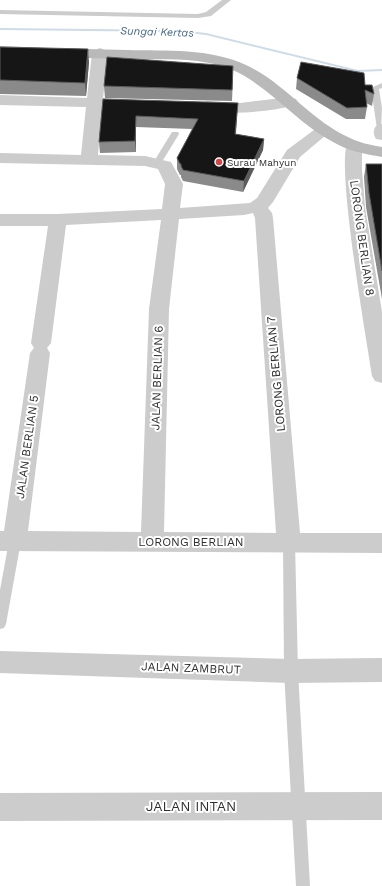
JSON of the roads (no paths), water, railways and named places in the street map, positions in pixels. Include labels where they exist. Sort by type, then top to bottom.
[{"type":"street","points":[[0,51],[100,53],[209,58],[248,71],[290,102],[324,130],[354,146],[382,152]]},
{"type":"street","points":[[89,159],[100,53]]},
{"type":"street","points":[[0,100],[152,105]]},
{"type":"street","points":[[192,106],[240,108],[290,102]]},
{"type":"street","points":[[0,220],[58,220],[244,210],[256,207],[264,202],[293,154],[324,130]]},
{"type":"street","name":"LORONG BERLIAN 8","points":[[354,146],[353,170],[356,207],[380,352],[382,376]]},
{"type":"street","points":[[0,158],[89,159],[145,161],[157,163]]},
{"type":"street","name":"JALAN BERLIAN 6","points":[[152,542],[159,309],[169,214],[174,184],[165,166],[157,163]]},
{"type":"street","name":"LORONG BERLIAN 7","points":[[256,207],[263,213],[264,218],[290,543]]},
{"type":"street","name":"JALAN BERLIAN 5","points":[[7,541],[41,348],[58,220]]},
{"type":"street","name":"LORONG BERLIAN","points":[[7,541],[382,543]]},
{"type":"street","name":"JALAN ZAMBRUT","points":[[0,662],[291,671],[382,670]]},
{"type":"street","name":"JALAN INTAN","points":[[0,807],[382,806]]},
{"type":"lane","points":[[0,12],[198,16],[208,14],[228,0]]},
{"type":"lane","points":[[382,85],[375,88],[382,131]]},
{"type":"lane","points":[[157,163],[174,134]]},
{"type":"lane","points":[[0,624],[7,541]]},
{"type":"lane","points":[[290,543],[291,671],[303,886]]},
{"type":"waterway","name":"Sungai Kertas","points":[[0,29],[179,31],[206,34],[358,71],[382,70]]},
{"type":"place","name":"Surau Mahyun","points":[[219,162]]}]
